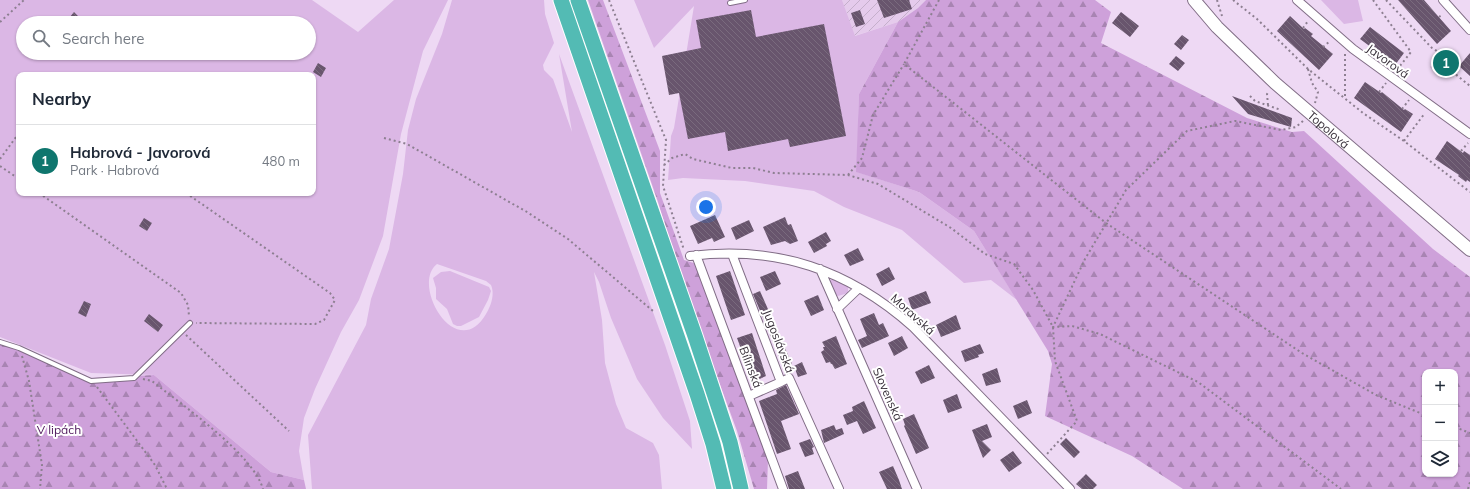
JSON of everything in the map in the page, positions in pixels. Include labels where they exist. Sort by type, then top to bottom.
[{"type":"highway","points":[[561,0],[697,394],[713,444],[724,489]]},
{"type":"highway","points":[[578,0],[695,336],[730,442],[741,489]]},
{"type":"street","name":"Topolová","points":[[1194,0],[1217,27],[1274,83],[1470,250]]},
{"type":"street","name":"Javorová","points":[[1297,0],[1388,80],[1469,138]]},
{"type":"street","points":[[1443,0],[1470,30]]},
{"type":"street","name":"Moravská","points":[[693,255],[732,254],[781,257],[820,269],[860,288],[891,307],[913,327],[1041,461],[1070,489]]},
{"type":"street","name":"Jugoslávská","points":[[732,254],[781,382],[789,378],[839,489]]},
{"type":"street","name":"Bílinská","points":[[693,255],[749,396],[783,489]]},
{"type":"street","name":"Slovenská","points":[[820,269],[918,489]]},
{"type":"street","points":[[837,309],[860,288]]},
{"type":"street","points":[[749,396],[781,382]]},
{"type":"lane","points":[[730,3],[745,0]]},
{"type":"lane","points":[[0,342],[19,348],[91,380],[134,378],[190,323]]},
{"type":"lane","points":[[730,442],[743,470]]},
{"type":"path","points":[[0,22],[24,0]]},
{"type":"path","points":[[609,0],[666,140],[663,186],[685,251],[687,255],[693,255]]},
{"type":"path","points":[[848,175],[862,158],[873,115],[904,64],[939,0]]},
{"type":"path","points":[[1233,0],[1257,19],[1308,69],[1345,99],[1404,141],[1470,192]]},
{"type":"path","points":[[1373,0],[1411,52],[1379,92]]},
{"type":"path","points":[[1386,0],[1432,48],[1442,54],[1443,64],[1470,86]]},
{"type":"path","points":[[1439,17],[1444,13]]},
{"type":"path","points":[[1303,28],[1309,21]]},
{"type":"path","points":[[1323,47],[1331,40]]},
{"type":"path","points":[[1345,99],[1346,52]]},
{"type":"path","points":[[904,64],[1106,223],[1302,353],[1376,395],[1422,414]]},
{"type":"path","points":[[1053,327],[1085,259],[1126,190],[1187,131],[1235,121],[1281,130],[1296,128],[1310,114],[1318,92],[1312,84],[1308,69]]},
{"type":"path","points":[[1250,96],[1255,101],[1281,110]]},
{"type":"path","points":[[1402,109],[1410,99]]},
{"type":"path","points":[[1404,141],[1426,111]]},
{"type":"path","points":[[0,159],[16,137]]},
{"type":"path","points":[[384,138],[407,144],[527,212],[568,239],[653,311]]},
{"type":"path","points":[[1461,151],[1469,138]]},
{"type":"path","points":[[664,165],[672,158],[685,154],[693,159],[732,168],[753,168],[774,173],[848,175],[878,184],[951,228],[985,254],[1014,264],[1033,290],[1053,327],[1055,361],[1077,421],[1041,461]]},
{"type":"path","points":[[0,166],[16,177]]},
{"type":"path","points":[[43,196],[181,292],[188,305],[190,323],[315,324],[324,320],[335,300],[330,293],[190,196]]},
{"type":"path","points":[[1053,327],[1072,326],[1100,334],[1198,382],[1341,489]]},
{"type":"path","points":[[182,330],[289,431]]},
{"type":"path","points":[[19,348],[29,381],[42,464],[40,489]]},
{"type":"path","points":[[134,378],[152,381],[241,454],[260,479],[263,489]]},
{"type":"path","points":[[91,380],[102,392],[155,465],[167,489]]},
{"type":"path","points":[[1458,428],[1470,433]]},
{"type":"path","points":[[1468,489],[1470,482]]},
{"type":"shaded area","points":[[0,0],[312,0],[358,32],[394,0],[448,0],[423,51],[401,134],[383,236],[359,300],[341,332],[315,389],[304,418],[299,451],[304,480],[271,472],[154,375],[91,373],[0,337]]},
{"type":"shaded area","points":[[452,0],[544,0],[545,14],[554,43],[543,65],[544,70],[553,79],[572,132],[559,54],[665,345],[690,421],[692,449],[663,418],[637,379],[611,318],[599,282],[594,272],[602,320],[605,363],[616,404],[626,428],[653,443],[659,455],[662,489],[312,489],[308,435],[366,325],[371,299],[389,249],[403,174],[408,130],[416,99],[442,34]],"holes":[[[437,264],[486,281],[491,285],[493,292],[491,304],[486,314],[474,327],[462,330],[451,326],[440,316],[433,302],[429,288],[430,274]]]},
{"type":"shaded area","points":[[634,0],[842,0],[855,36],[898,22],[859,94],[857,172],[919,192],[974,231],[1017,300],[991,280],[964,283],[902,230],[844,207],[814,191],[745,181],[683,178],[668,180],[671,136],[674,128],[694,6],[654,48]]},
{"type":"shaded area","points":[[842,0],[926,0],[918,8],[898,22],[854,36]]},
{"type":"shaded area","points":[[1321,0],[1358,0],[1363,21],[1344,24]]},
{"type":"shaded area","points":[[1448,51],[1458,59],[1457,71],[1438,74],[1430,67]]},
{"type":"shaded area","points":[[450,271],[489,287],[491,291],[479,317],[461,326],[453,324],[447,309],[436,299],[436,288],[433,278],[441,272]]},
{"type":"shaded area","points":[[833,279],[848,286],[848,293],[838,296],[836,295],[830,285],[830,280]]},
{"type":"green space","points":[[588,0],[603,0],[660,151],[660,193],[684,260],[697,264],[768,460],[767,489],[754,489],[737,431],[683,284],[658,202]]},
{"type":"green space","points":[[926,0],[1095,0],[1111,12],[1101,43],[1247,118],[1292,132],[1304,131],[1433,249],[1470,277],[1470,489],[1183,489],[1132,456],[1045,416],[1052,364],[1048,351],[974,231],[919,192],[856,172],[859,94],[898,22],[918,8]]},
{"type":"green space","name":"V lipách","points":[[0,342],[90,378],[154,375],[271,472],[304,480],[306,489],[0,489]]},
{"type":"building","points":[[877,0],[909,0],[912,9],[884,18]]},
{"type":"building","points":[[1398,0],[1424,0],[1451,31],[1437,44]]},
{"type":"building","points":[[751,10],[756,37],[824,24],[846,136],[790,147],[788,139],[728,151],[725,132],[688,139],[679,93],[669,95],[662,56],[701,48],[696,20]]},
{"type":"building","points":[[860,10],[865,24],[856,27],[851,13]]},
{"type":"building","points":[[74,12],[78,16],[71,16]]},
{"type":"building","points":[[1121,12],[1139,26],[1130,37],[1112,23]]},
{"type":"building","points":[[1290,16],[1304,29],[1305,28],[1313,34],[1311,36],[1333,54],[1319,70],[1277,31]]},
{"type":"building","points":[[1370,27],[1404,53],[1395,65],[1360,39]]},
{"type":"building","points":[[1182,35],[1189,40],[1181,50],[1174,44]]},
{"type":"building","points":[[1470,53],[1470,76],[1459,66]]},
{"type":"building","points":[[1176,56],[1185,63],[1178,71],[1169,64]]},
{"type":"building","points":[[318,63],[326,68],[321,77],[316,74],[316,72],[313,72]]},
{"type":"building","points":[[1365,82],[1381,93],[1382,92],[1404,110],[1405,109],[1413,114],[1401,132],[1354,98]]},
{"type":"building","points":[[1232,96],[1292,118],[1291,127],[1248,114]]},
{"type":"building","points":[[1447,141],[1463,153],[1464,151],[1470,155],[1470,182],[1467,180],[1466,182],[1458,176],[1459,175],[1435,159]]},
{"type":"building","points":[[715,215],[725,237],[714,242],[712,238],[698,244],[690,226]]},
{"type":"building","points":[[785,217],[788,225],[791,224],[798,241],[790,244],[785,241],[771,245],[763,227]]},
{"type":"building","points":[[144,218],[152,223],[147,231],[139,226]]},
{"type":"building","points":[[749,220],[754,231],[736,240],[731,228]]},
{"type":"building","points":[[826,232],[831,241],[826,244],[827,246],[814,253],[808,242]]},
{"type":"building","points":[[858,248],[864,260],[850,266],[844,255]]},
{"type":"building","points":[[889,267],[895,279],[882,286],[876,274]]},
{"type":"building","points":[[730,271],[745,315],[731,320],[716,276]]},
{"type":"building","points":[[775,271],[781,284],[766,291],[760,277]]},
{"type":"building","points":[[760,291],[792,364],[784,368],[753,294]]},
{"type":"building","points":[[926,291],[931,303],[912,310],[908,298]]},
{"type":"building","points":[[818,295],[824,310],[811,316],[804,301]]},
{"type":"building","points":[[84,301],[91,304],[86,317],[78,313]]},
{"type":"building","points":[[874,313],[879,325],[883,323],[889,336],[862,348],[858,340],[867,336],[860,319]]},
{"type":"building","points":[[149,314],[163,325],[158,332],[144,321]]},
{"type":"building","points":[[956,315],[961,329],[941,337],[936,325]]},
{"type":"building","points":[[752,333],[766,376],[753,382],[737,338]]},
{"type":"building","points":[[836,336],[847,364],[835,369],[830,362],[826,363],[821,352],[824,350],[823,347],[825,347],[822,342]]},
{"type":"building","points":[[902,336],[908,348],[894,356],[888,343]]},
{"type":"building","points":[[980,344],[984,353],[978,355],[979,357],[965,362],[961,351]]},
{"type":"building","points":[[802,362],[807,374],[798,377],[794,366]]},
{"type":"building","points":[[929,365],[935,378],[921,384],[915,372]]},
{"type":"building","points":[[997,368],[1001,382],[986,386],[982,374]]},
{"type":"building","points":[[786,385],[799,414],[781,421],[791,449],[777,454],[759,401],[777,394],[776,390]]},
{"type":"building","points":[[957,394],[962,408],[948,413],[943,400]]},
{"type":"building","points":[[1027,400],[1032,413],[1018,419],[1013,406]]},
{"type":"building","points":[[864,401],[876,428],[863,434],[857,421],[847,425],[843,415],[853,411],[852,407]]},
{"type":"building","points":[[914,414],[929,448],[916,454],[904,426],[903,419]]},
{"type":"building","points":[[987,424],[992,437],[982,441],[991,450],[983,458],[972,430]]},
{"type":"building","points":[[834,425],[836,430],[842,428],[844,434],[824,443],[821,430]]},
{"type":"building","points":[[1066,438],[1080,452],[1074,458],[1060,444]]},
{"type":"building","points":[[810,439],[814,447],[812,448],[814,454],[805,457],[799,443]]},
{"type":"building","points":[[1013,451],[1022,463],[1009,472],[1000,460]]},
{"type":"building","points":[[893,466],[902,489],[887,489],[879,472]]},
{"type":"building","points":[[798,471],[805,489],[789,489],[785,476]]},
{"type":"building","points":[[1086,474],[1097,485],[1093,489],[1082,489],[1076,484]]},
{"type":"place","name":"Habrová - Javorová","points":[[1446,63]]}]
